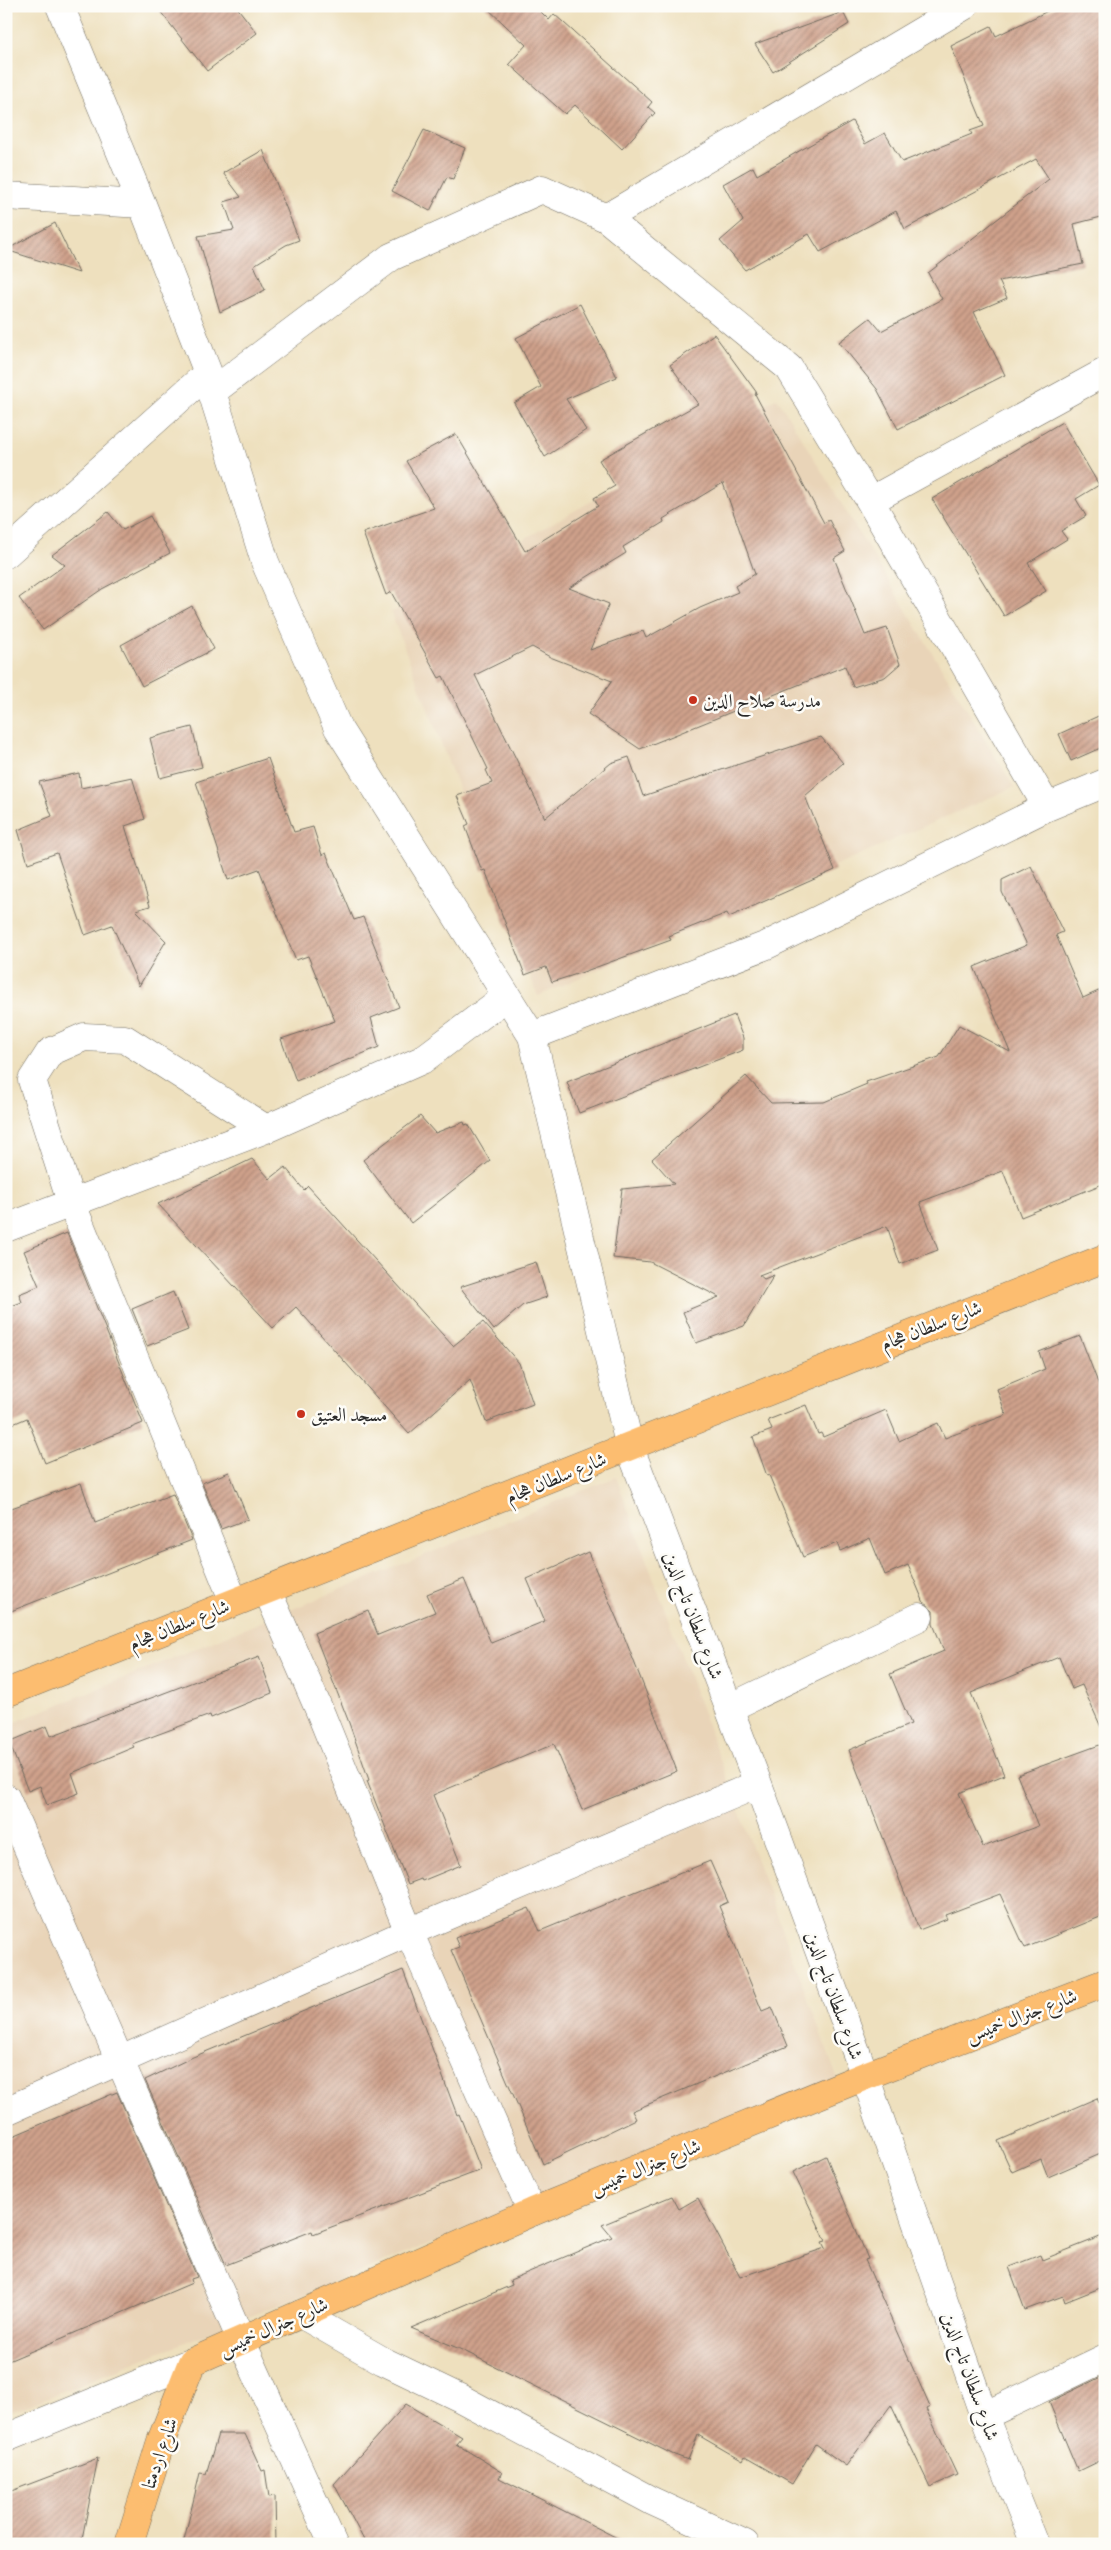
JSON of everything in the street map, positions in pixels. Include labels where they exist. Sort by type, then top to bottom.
[{"type":"main road","name":"شارع سلطان هجام","points":[[6,1693],[630,1448],[891,1340],[1105,1258]]},
{"type":"main road","name":"شارع جنرال خميس","points":[[192,2362],[532,2212],[865,2076],[1105,1983]]},
{"type":"main road","name":"شارع اردمتا","points":[[129,2544],[161,2441],[192,2362]]},
{"type":"street","name":"شارع سلطان تاج الدين","points":[[60,6],[142,204],[210,382],[265,562],[338,728],[532,1036],[630,1448],[758,1784],[865,2076],[984,2416],[1034,2544]]},
{"type":"street","points":[[606,218],[964,6]]},
{"type":"street","points":[[6,554],[210,382],[392,257],[542,189],[606,218],[790,368],[870,501],[1047,807]]},
{"type":"street","points":[[6,196],[142,204]]},
{"type":"street","points":[[870,501],[1105,372]]},
{"type":"street","points":[[532,1036],[767,946],[1047,807],[1105,782]]},
{"type":"street","points":[[6,1228],[266,1129],[422,1060],[507,996]]},
{"type":"street","points":[[234,1602],[71,1202],[32,1080],[50,1052],[84,1037],[125,1039],[266,1129]]},
{"type":"street","points":[[267,1590],[324,1723],[409,1932],[532,2212]]},
{"type":"street","points":[[729,1708],[919,1617]]},
{"type":"street","points":[[6,2111],[409,1932],[758,1784]]},
{"type":"street","points":[[6,1798],[241,2340],[333,2544]]},
{"type":"street","points":[[301,2314],[383,2361],[460,2398],[652,2501],[744,2544]]},
{"type":"street","points":[[984,2416],[1105,2358]]},
{"type":"street","points":[[6,2438],[192,2362]]},
{"type":"shaded area","name":"مدرسة صلاح الدين","points":[[777,398],[1014,787],[538,996],[391,613]]},
{"type":"shaded area","points":[[616,1477],[838,2080],[6,2414],[6,1726]]},
{"type":"building","points":[[156,6],[236,6],[257,33],[207,71]]},
{"type":"building","points":[[485,6],[535,6],[549,20],[554,14],[652,102],[648,107],[655,113],[622,149],[575,105],[565,114],[509,64],[526,45]]},
{"type":"building","points":[[1058,6],[1105,6],[1105,216],[1074,224],[1083,264],[999,281],[1007,298],[974,312],[1005,375],[898,429],[877,389],[839,342],[870,318],[881,331],[942,299],[928,273],[1049,179],[1036,159],[905,229],[896,211],[820,252],[809,234],[745,270],[720,241],[743,221],[723,184],[753,167],[757,175],[852,121],[865,144],[885,133],[902,162],[972,134],[970,131],[984,126],[951,46],[991,26],[996,36]]},
{"type":"building","points":[[843,12],[849,24],[773,72],[755,44]]},
{"type":"building","points":[[424,130],[465,148],[453,179],[447,177],[430,211],[392,191]]},
{"type":"building","points":[[263,150],[299,240],[286,245],[254,265],[265,290],[220,312],[198,236],[234,230],[224,202],[241,197],[223,173]]},
{"type":"building","points":[[55,223],[79,273],[6,250]]},
{"type":"building","points":[[580,304],[617,377],[566,399],[586,430],[545,457],[514,403],[541,387],[516,338]]},
{"type":"building","name":"مدرسة صلاح الدين","points":[[714,334],[757,393],[755,394],[824,523],[829,520],[845,551],[834,558],[865,635],[887,628],[900,664],[885,677],[853,687],[845,666],[640,749],[588,714],[612,681],[550,657],[532,647],[475,675],[545,818],[611,763],[629,757],[643,796],[821,737],[843,763],[805,796],[835,870],[729,917],[727,913],[669,936],[671,940],[552,982],[546,967],[525,975],[485,870],[482,871],[465,826],[469,824],[457,796],[492,783],[486,770],[488,769],[443,676],[439,678],[391,592],[386,595],[363,533],[434,508],[406,461],[456,434],[525,551],[598,506],[594,498],[615,486],[599,460],[698,404],[670,365]],"holes":[[[723,483],[755,574],[735,586],[738,592],[700,608],[646,638],[643,631],[590,650],[609,604],[569,588],[626,553],[623,547],[664,522],[663,519]]]},
{"type":"building","points":[[1062,422],[1099,485],[1076,499],[1086,516],[1061,531],[1067,539],[1028,563],[1046,591],[1004,616],[932,499]]},
{"type":"building","points":[[108,512],[123,530],[150,516],[170,553],[102,589],[43,630],[19,598],[65,565],[52,555]]},
{"type":"building","points":[[192,606],[214,649],[142,686],[121,645]]},
{"type":"building","points":[[1105,713],[1105,746],[1071,761],[1059,734]]},
{"type":"building","points":[[192,727],[202,767],[160,778],[150,738]]},
{"type":"building","points":[[268,758],[294,832],[313,827],[322,855],[326,853],[354,920],[363,917],[399,1007],[371,1018],[379,1047],[296,1081],[281,1039],[335,1021],[308,956],[296,960],[259,869],[228,880],[196,782]]},
{"type":"building","points":[[79,773],[81,788],[132,777],[145,819],[125,826],[150,906],[136,910],[166,941],[139,986],[112,925],[85,935],[57,853],[28,863],[18,830],[52,816],[39,782]]},
{"type":"building","points":[[1031,866],[1063,932],[1056,935],[1083,998],[1105,988],[1105,1183],[1021,1217],[1003,1171],[920,1202],[938,1250],[900,1264],[887,1226],[759,1275],[764,1279],[774,1275],[744,1326],[696,1343],[683,1312],[719,1297],[650,1262],[613,1258],[622,1189],[674,1184],[652,1159],[746,1076],[771,1103],[824,1102],[867,1084],[866,1082],[939,1057],[959,1025],[1010,1052],[974,967],[1027,945],[1002,892],[1002,880]]},
{"type":"building","points":[[734,1015],[743,1038],[743,1050],[579,1113],[567,1082]]},
{"type":"building","points":[[420,1116],[435,1133],[464,1122],[465,1125],[468,1124],[490,1161],[411,1223],[363,1160]]},
{"type":"building","points":[[252,1159],[270,1179],[285,1167],[304,1190],[308,1186],[453,1346],[483,1322],[519,1363],[533,1404],[486,1422],[470,1380],[409,1434],[296,1307],[273,1328],[158,1204]]},
{"type":"building","points":[[67,1233],[143,1423],[45,1463],[27,1418],[6,1427],[6,1308],[22,1302],[19,1294],[39,1286],[24,1251]]},
{"type":"building","points":[[536,1262],[547,1297],[523,1305],[494,1330],[460,1287]]},
{"type":"building","points":[[173,1292],[188,1330],[147,1346],[132,1309]]},
{"type":"building","points":[[1080,1336],[1105,1401],[1105,1736],[1082,1685],[1072,1689],[1059,1657],[971,1693],[1004,1775],[959,1793],[983,1847],[1038,1826],[1017,1775],[1105,1743],[1105,1915],[1025,1948],[1000,1894],[945,1915],[947,1919],[919,1930],[849,1750],[911,1724],[890,1674],[944,1651],[933,1624],[933,1611],[924,1603],[908,1565],[885,1575],[870,1538],[840,1551],[837,1543],[803,1557],[769,1475],[767,1476],[753,1437],[772,1430],[768,1420],[806,1405],[818,1434],[821,1433],[823,1437],[886,1410],[899,1441],[938,1423],[945,1438],[1006,1415],[997,1389],[1045,1369],[1039,1352]]},
{"type":"building","points":[[229,1472],[248,1519],[221,1529],[202,1483]]},
{"type":"building","points":[[81,1483],[95,1523],[173,1494],[192,1540],[6,1613],[6,1510]]},
{"type":"building","points":[[588,1552],[622,1631],[677,1771],[582,1810],[554,1744],[433,1795],[461,1865],[422,1881],[421,1879],[408,1884],[367,1781],[369,1780],[348,1720],[314,1633],[368,1610],[378,1635],[435,1612],[427,1594],[464,1579],[491,1643],[545,1621],[527,1579]]},
{"type":"building","points":[[259,1657],[272,1693],[211,1718],[210,1715],[132,1744],[134,1747],[72,1773],[79,1793],[47,1805],[40,1786],[28,1791],[9,1742],[47,1726],[51,1736]]},
{"type":"building","points":[[710,1861],[728,1902],[719,1906],[762,2011],[772,2007],[788,2046],[632,2111],[636,2119],[543,2164],[451,1950],[459,1947],[455,1938],[529,1908],[540,1931]]},
{"type":"building","points":[[403,1970],[457,2115],[459,2114],[481,2170],[313,2234],[312,2231],[226,2265],[145,2080],[193,2057]]},
{"type":"building","points":[[117,2092],[197,2277],[191,2279],[192,2283],[6,2362],[6,2139]]},
{"type":"building","points":[[1097,2098],[1105,2118],[1105,2152],[1048,2177],[1041,2159],[1012,2172],[998,2141]]},
{"type":"building","points":[[826,2156],[868,2259],[865,2260],[930,2407],[926,2409],[957,2475],[930,2487],[891,2405],[846,2466],[816,2444],[792,2484],[745,2457],[743,2461],[698,2435],[688,2460],[672,2454],[462,2350],[411,2328],[512,2285],[510,2280],[612,2237],[602,2225],[672,2196],[679,2209],[698,2198],[740,2277],[825,2248],[822,2242],[826,2241],[793,2172]]},
{"type":"building","points":[[1105,2235],[1105,2286],[1065,2302],[1063,2296],[1025,2310],[1009,2267],[1040,2255],[1042,2260]]},
{"type":"building","points":[[1105,2375],[1105,2458],[1078,2471],[1049,2402]]},
{"type":"building","points":[[406,2404],[462,2437],[456,2444],[502,2472],[499,2478],[629,2544],[366,2544],[334,2484]]},
{"type":"building","points":[[218,2434],[245,2434],[262,2471],[265,2470],[269,2497],[275,2496],[276,2544],[183,2544],[200,2473],[206,2474]]},
{"type":"building","points":[[98,2458],[81,2544],[6,2544],[6,2493]]},
{"type":"place","name":"مدرسة صلاح الدين","points":[[693,700]]},
{"type":"place","name":"مسجد العتيق","points":[[301,1414]]}]
